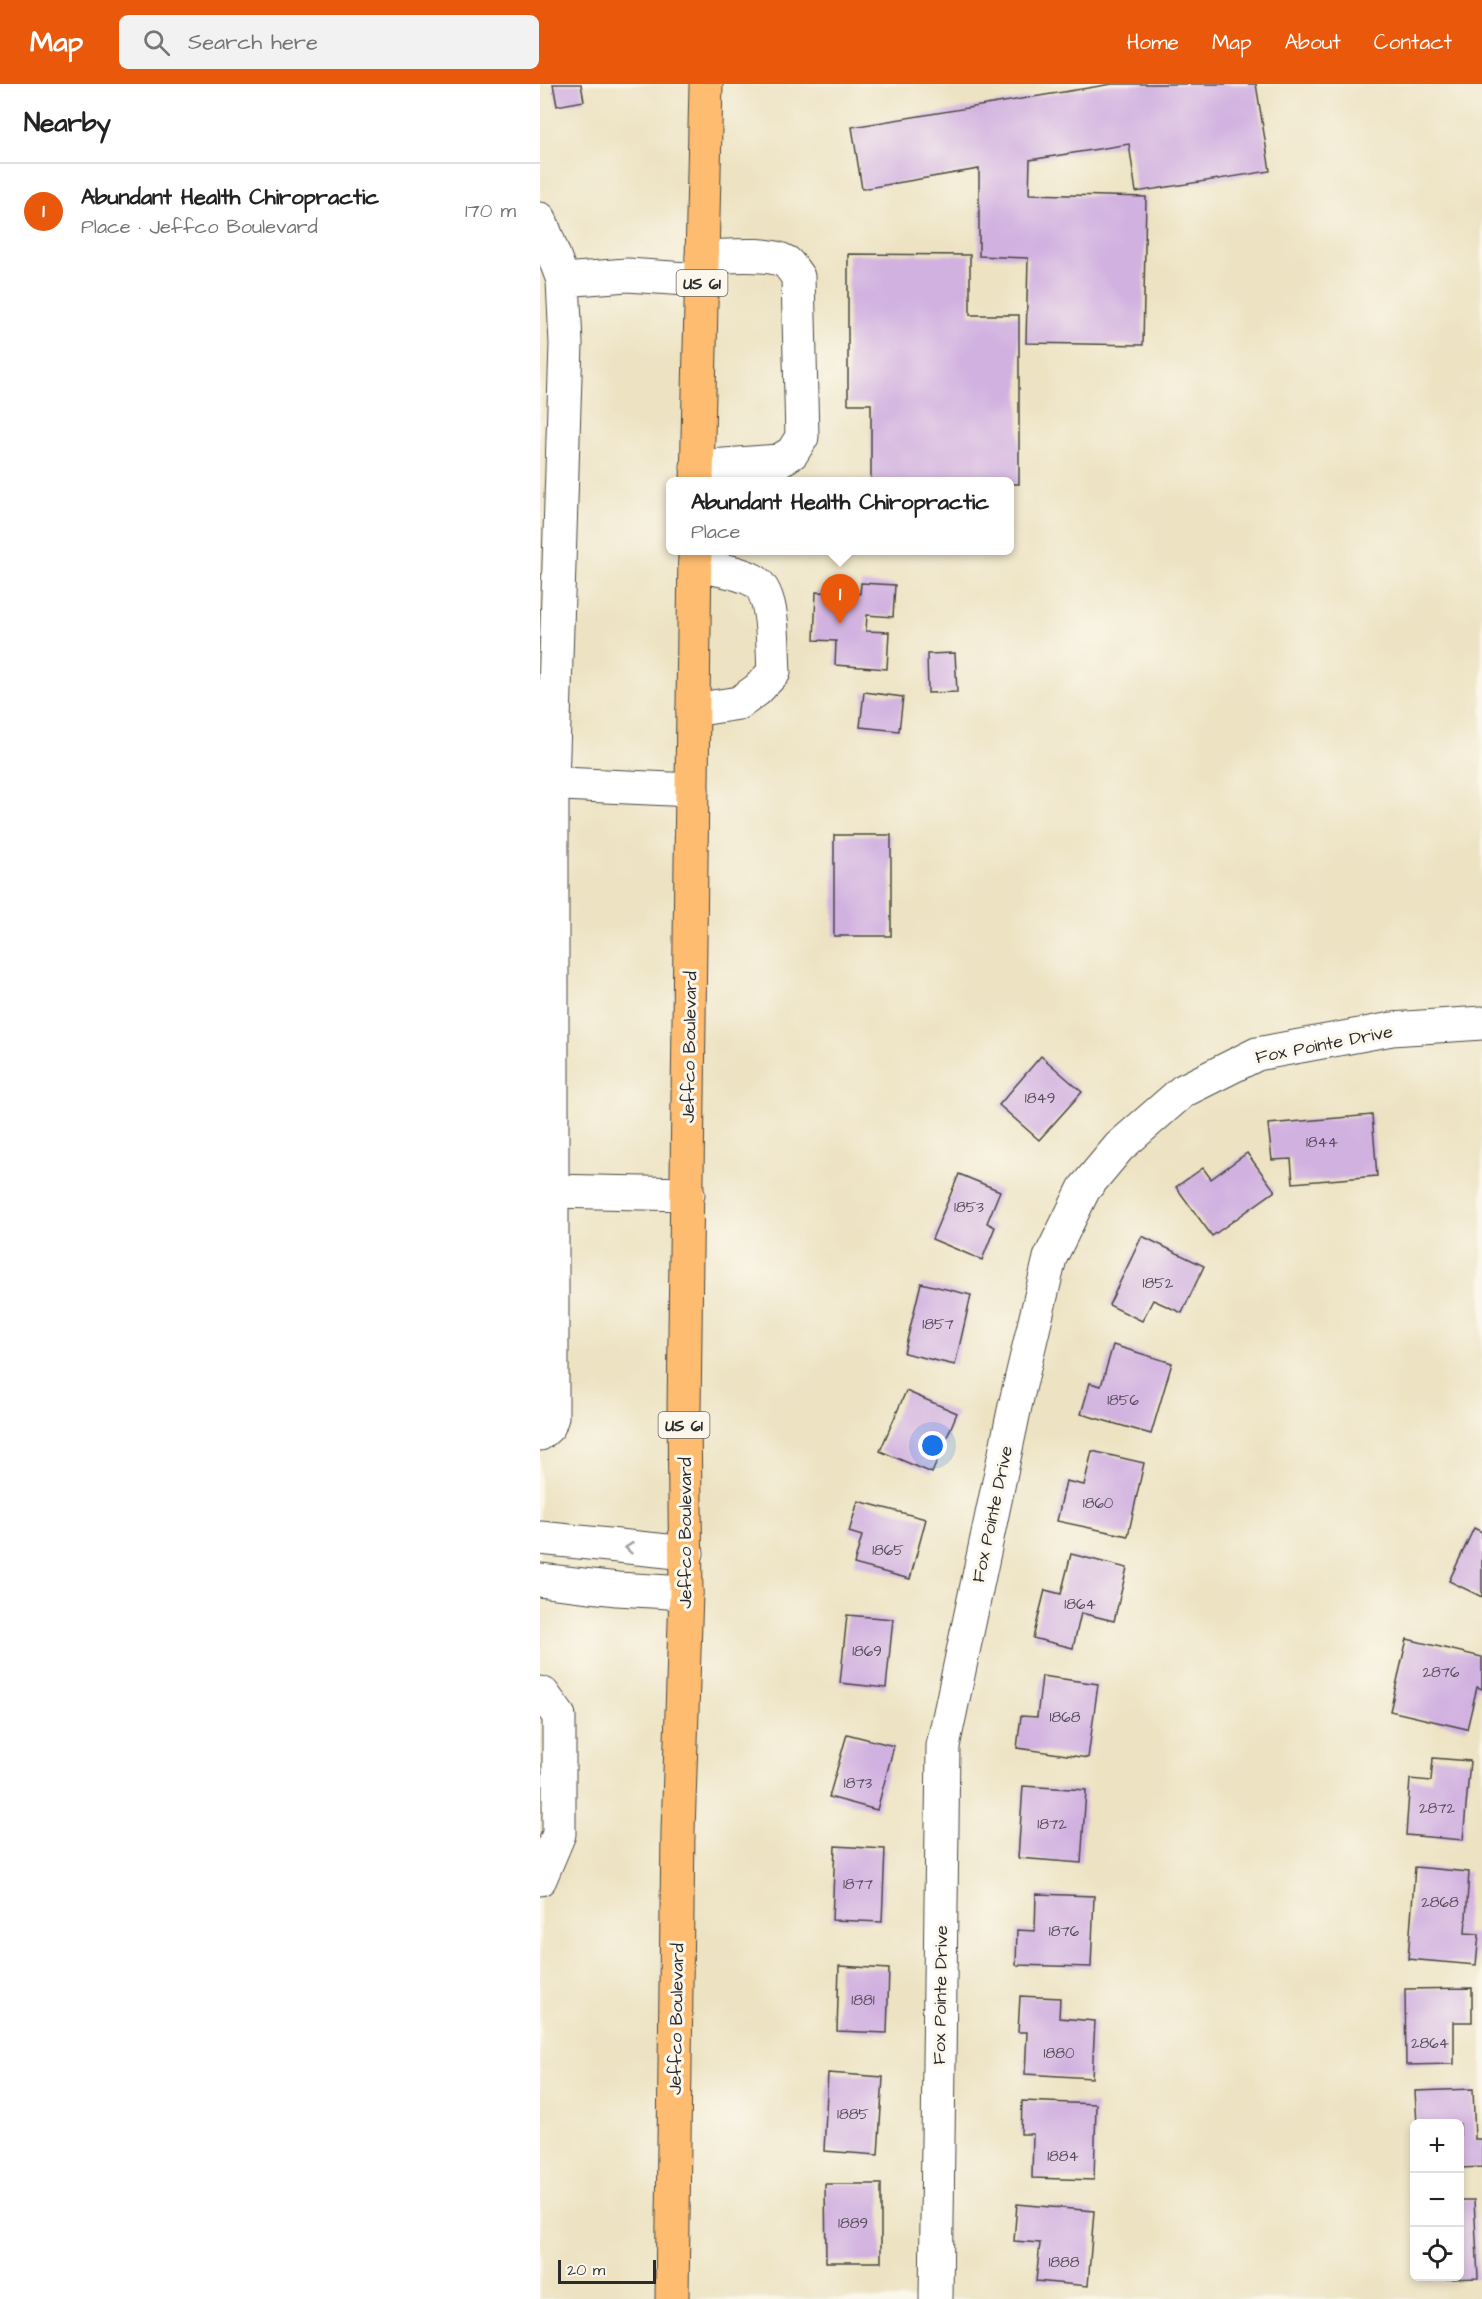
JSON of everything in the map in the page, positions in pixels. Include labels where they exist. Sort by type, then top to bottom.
[{"type":"main road","name":"US 61","points":[[697,474],[706,84]]},
{"type":"main road","name":"Jeffco Boulevard","points":[[672,2299],[678,1831],[687,1553],[684,1412],[695,557]]},
{"type":"street","points":[[540,219],[563,280],[553,348],[546,784],[545,1200],[552,1417],[549,1426],[540,1434]]},
{"type":"street","points":[[563,280],[702,268],[768,256],[784,261],[798,277],[802,437],[792,453],[778,461],[697,474]]},
{"type":"street","points":[[693,710],[739,703],[757,690],[774,672],[770,609],[763,587],[752,579],[695,557]]},
{"type":"street","points":[[546,784],[692,790]]},
{"type":"street","name":"Fox Pointe Drive","points":[[936,2299],[943,1746],[1012,1417],[1050,1258],[1084,1189],[1119,1147],[1183,1091],[1257,1054],[1392,1029],[1482,1023]]},
{"type":"street","points":[[545,1200],[688,1194]]},
{"type":"street","points":[[540,1538],[687,1553]]},
{"type":"street","points":[[540,1580],[617,1589],[686,1593]]},
{"type":"street","points":[[540,1693],[559,1716],[559,1834],[540,1879]]},
{"type":"building","points":[[553,84],[581,84],[584,101],[557,106]]},
{"type":"building","points":[[1112,84],[1256,84],[1270,171],[1136,192],[1129,144],[1030,160],[1029,194],[1146,197],[1143,345],[1026,343],[1028,258],[979,256],[979,169],[862,189],[852,127]]},
{"type":"building","points":[[848,254],[970,255],[970,315],[1019,315],[1019,484],[1014,484],[1014,477],[871,477],[871,404],[848,404]]},
{"type":"building","points":[[861,583],[895,585],[893,617],[867,615],[866,631],[889,632],[887,669],[835,665],[836,641],[814,640],[816,592],[860,594]]},
{"type":"building","points":[[955,653],[957,692],[928,693],[927,654]]},
{"type":"building","points":[[864,692],[903,697],[899,731],[860,727]]},
{"type":"building","points":[[834,835],[891,835],[891,936],[834,936]]},
{"type":"building","points":[[1041,1056],[1082,1092],[1039,1140],[999,1105]]},
{"type":"building","points":[[1372,1115],[1377,1176],[1293,1183],[1291,1159],[1272,1160],[1268,1124]]},
{"type":"building","points":[[1247,1153],[1275,1191],[1212,1236],[1176,1187],[1203,1168],[1211,1179]]},
{"type":"building","points":[[959,1174],[1000,1191],[987,1223],[995,1227],[982,1260],[932,1239]]},
{"type":"building","points":[[1142,1236],[1204,1266],[1182,1313],[1153,1300],[1142,1321],[1109,1305]]},
{"type":"building","points":[[921,1283],[971,1295],[955,1365],[904,1353]]},
{"type":"building","points":[[1113,1345],[1172,1363],[1151,1434],[1081,1414],[1090,1383],[1101,1386]]},
{"type":"building","points":[[906,1391],[957,1413],[932,1473],[880,1451]]},
{"type":"building","points":[[1092,1451],[1144,1463],[1128,1536],[1057,1521],[1066,1481],[1084,1485]]},
{"type":"building","points":[[858,1501],[926,1519],[910,1579],[854,1564],[862,1536],[849,1532]]},
{"type":"building","points":[[1474,1528],[1482,1532],[1482,1597],[1449,1581]]},
{"type":"building","points":[[1071,1554],[1127,1568],[1114,1621],[1081,1613],[1073,1648],[1033,1638],[1045,1590],[1061,1594]]},
{"type":"building","points":[[847,1615],[893,1619],[886,1688],[840,1683]]},
{"type":"building","points":[[1407,1639],[1482,1657],[1482,1689],[1477,1687],[1467,1729],[1390,1711]]},
{"type":"building","points":[[1042,1676],[1098,1684],[1088,1758],[1017,1748],[1021,1716],[1037,1717]]},
{"type":"building","points":[[847,1734],[894,1746],[877,1810],[829,1797]]},
{"type":"building","points":[[1433,1758],[1470,1761],[1463,1840],[1406,1835],[1410,1779],[1431,1781]]},
{"type":"building","points":[[1023,1786],[1086,1790],[1081,1863],[1018,1858]]},
{"type":"building","points":[[835,1846],[885,1849],[882,1922],[832,1920]]},
{"type":"building","points":[[1415,1867],[1469,1872],[1465,1933],[1479,1934],[1476,1965],[1408,1959]]},
{"type":"building","points":[[1036,1894],[1094,1896],[1091,1967],[1016,1965],[1017,1930],[1035,1931]]},
{"type":"building","points":[[839,1966],[889,1969],[887,2033],[837,2031]]},
{"type":"building","points":[[1472,1988],[1472,2022],[1454,2022],[1454,2064],[1406,2065],[1405,1989]]},
{"type":"building","points":[[1020,1996],[1060,1998],[1059,2018],[1095,2021],[1092,2078],[1025,2074],[1027,2032],[1018,2032]]},
{"type":"building","points":[[828,2073],[883,2077],[878,2155],[824,2151]]},
{"type":"building","points":[[1473,2089],[1475,2139],[1482,2139],[1482,2167],[1464,2168],[1464,2119],[1417,2119],[1415,2091]]},
{"type":"building","points":[[1022,2101],[1096,2104],[1094,2180],[1032,2178],[1033,2134],[1021,2134]]},
{"type":"building","points":[[825,2184],[881,2184],[881,2262],[826,2262]]},
{"type":"building","points":[[1464,2200],[1474,2200],[1478,2278],[1464,2278]]},
{"type":"building","points":[[1017,2204],[1094,2211],[1088,2286],[1036,2281],[1040,2243],[1014,2241]]},
{"type":"place","name":"Abundant Health Chiropractic","points":[[840,624]]}]
